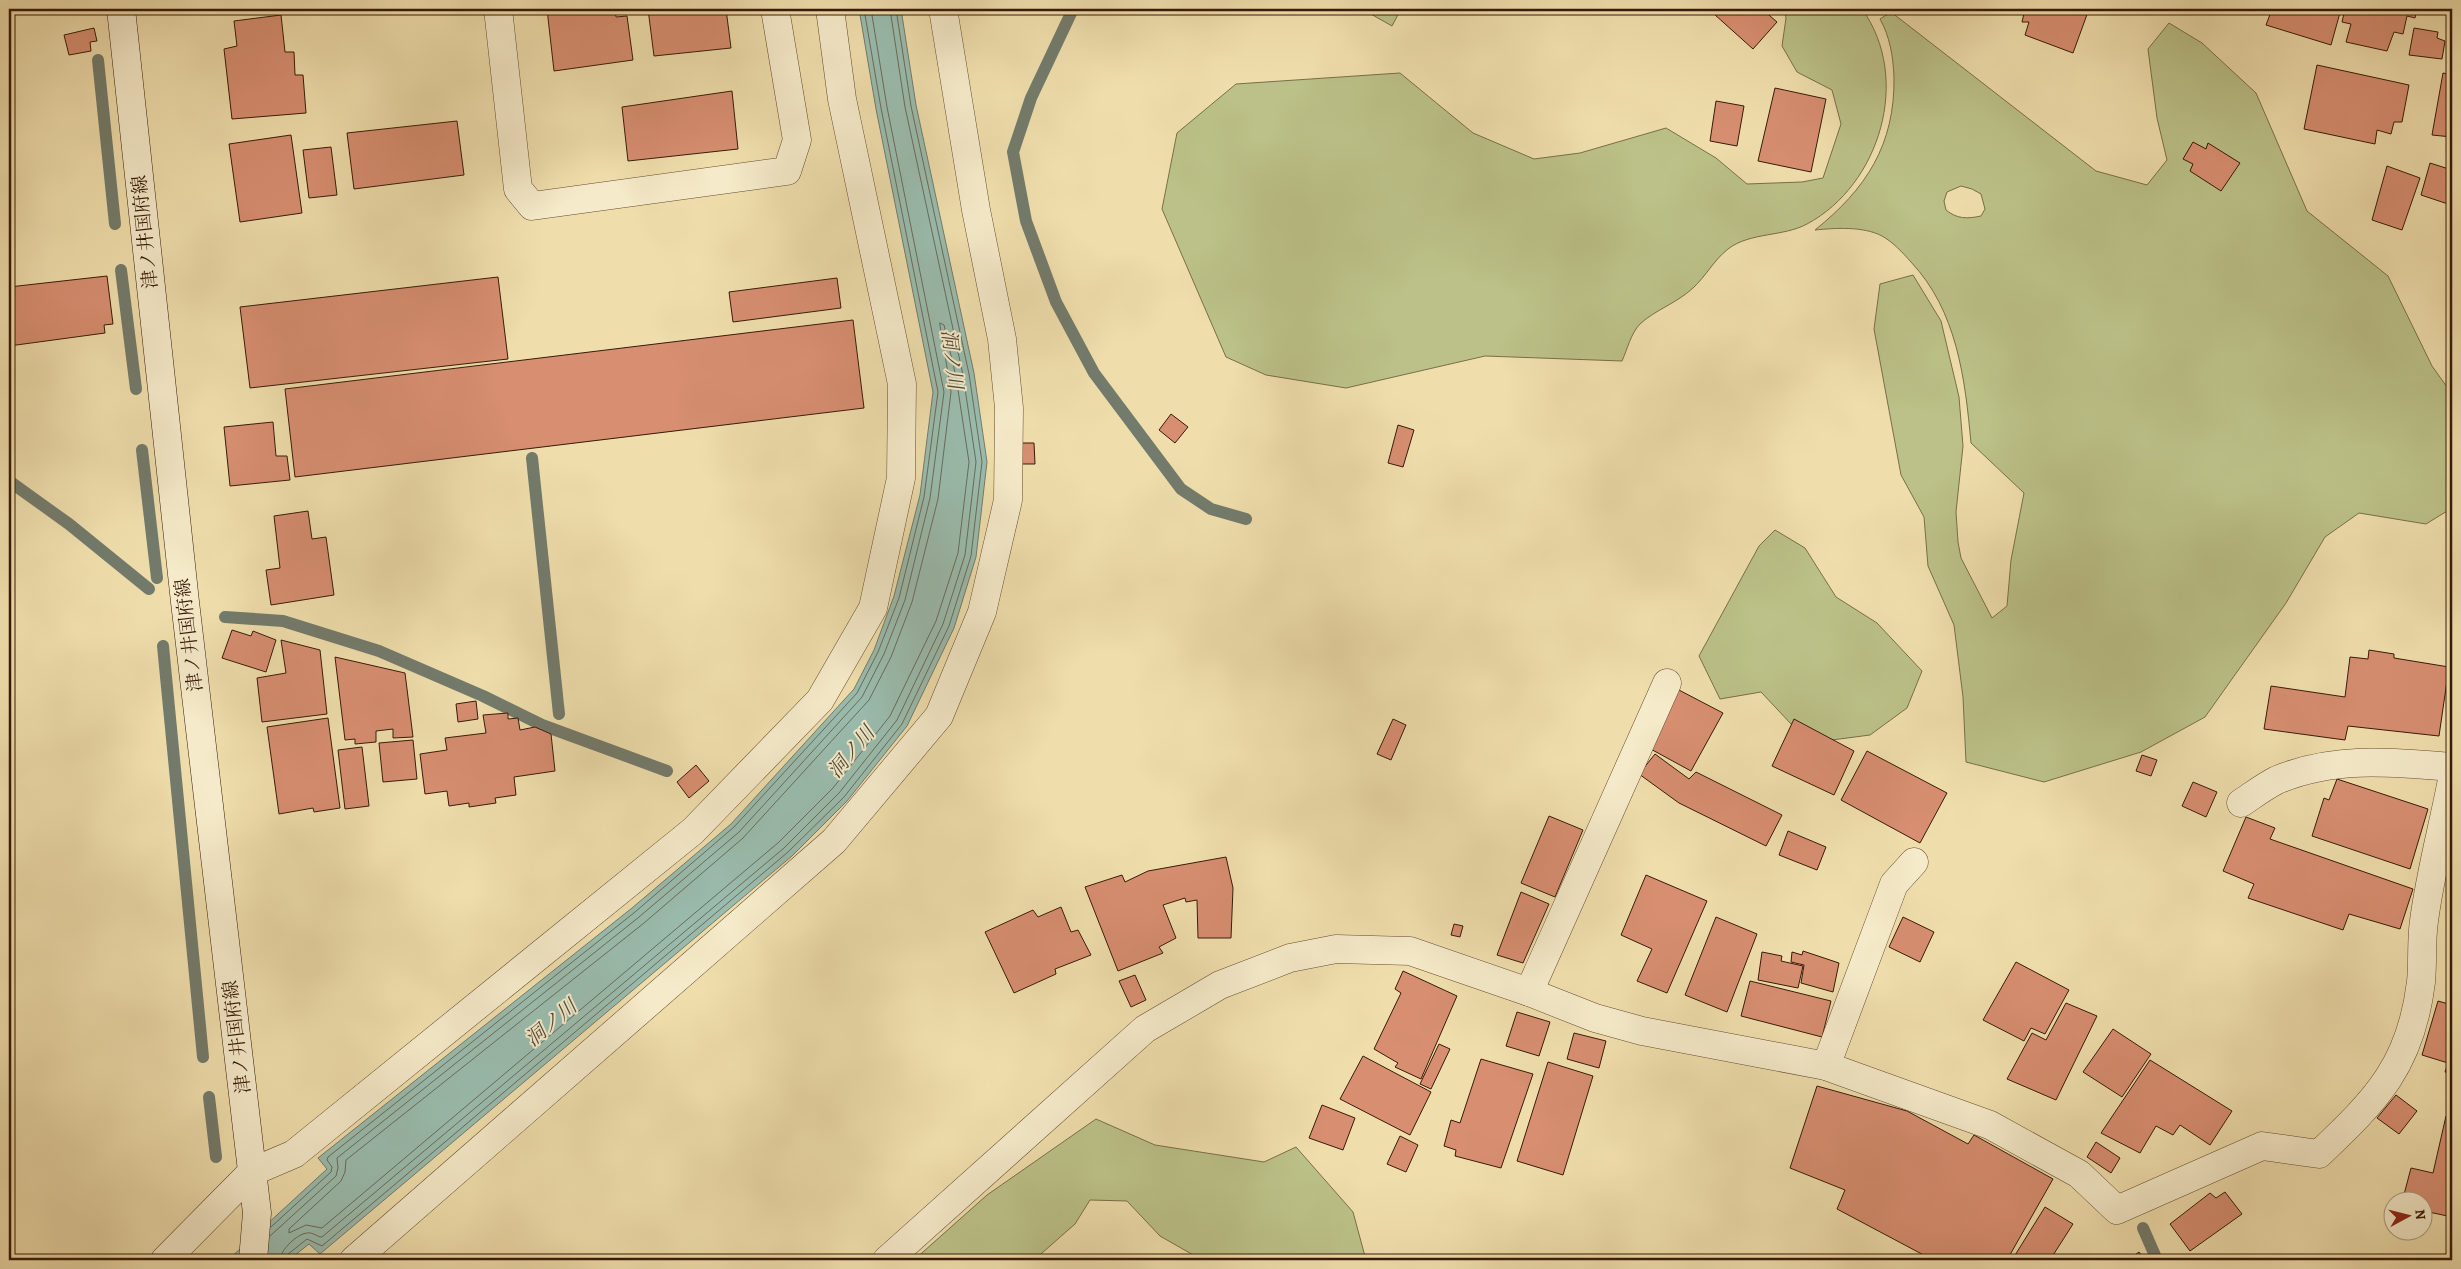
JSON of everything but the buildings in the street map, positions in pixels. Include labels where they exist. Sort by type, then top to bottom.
[{"type":"street","name":"津ノ井国府線","points":[[121,9],[185,602],[257,1212],[253,1260]]},
{"type":"street","points":[[498,9],[518,189],[532,206],[787,171],[797,140],[775,9]]},
{"type":"street","points":[[165,1260],[252,1172],[294,1154],[693,830],[820,700],[874,608],[901,478],[902,384],[842,99],[830,9]]},
{"type":"street","points":[[354,1260],[834,841],[939,716],[982,612],[1008,500],[1009,408],[1002,339],[976,210],[943,9]]},
{"type":"street","points":[[1529,992],[1667,683]]},
{"type":"street","points":[[2241,803],[2276,781],[2312,768],[2351,762],[2385,761],[2452,767]]},
{"type":"street","points":[[887,1260],[1145,1029],[1220,985],[1290,958],[1336,949],[1410,951],[1529,992],[1595,1018],[1642,1031],[1826,1066],[1990,1125],[2079,1174],[2117,1210],[2262,1146],[2319,1154],[2357,1118],[2388,1082],[2411,1035],[2421,982],[2424,922],[2452,780]]},
{"type":"street","points":[[1826,1066],[1894,884],[1914,862]]},
{"type":"green space","points":[[1362,9],[1401,9],[1392,26]]},
{"type":"green space","points":[[1784,9],[1862,9],[1877,36],[1885,66],[1886,97],[1881,128],[1870,157],[1853,184],[1832,206],[1807,224],[1788,231],[1746,240],[1728,249],[1693,288],[1640,324],[1632,337],[1622,361],[1485,356],[1346,388],[1266,375],[1226,357],[1162,209],[1177,133],[1236,84],[1400,73],[1473,133],[1534,159],[1580,153],[1666,128],[1716,158],[1747,184],[1802,182],[1823,178],[1841,124],[1832,90],[1797,72],[1782,46],[1786,18]]},
{"type":"green space","points":[[1891,12],[2096,171],[2147,185],[2167,160],[2157,118],[2148,49],[2169,23],[2202,43],[2256,93],[2307,211],[2388,276],[2432,366],[2452,394],[2452,508],[2426,524],[2359,513],[2325,537],[2286,603],[2205,717],[2141,752],[2044,782],[1966,762],[1963,697],[1954,625],[1928,566],[1924,517],[1901,475],[1874,329],[1880,284],[1913,275],[1941,321],[1959,397],[1963,446],[1956,512],[1958,542],[1961,558],[1992,618],[2007,606],[2011,560],[2024,493],[1971,443],[1966,394],[1956,346],[1949,324],[1927,281],[1901,251],[1882,236],[1858,229],[1815,230],[1863,182],[1883,144],[1893,101],[1894,77],[1890,47],[1880,19]],"holes":[[[1961,186],[1981,194],[1985,209],[1981,216],[1962,217],[1946,210],[1944,201],[1947,192]]]},
{"type":"green space","points":[[1775,530],[1805,548],[1836,597],[1877,623],[1922,671],[1907,708],[1870,735],[1809,743],[1761,692],[1720,699],[1699,656],[1759,546]]},
{"type":"green space","points":[[1096,1119],[1155,1145],[1264,1162],[1296,1147],[1353,1212],[1366,1260],[1202,1260],[1160,1236],[1127,1201],[1090,1200],[1075,1224],[1034,1260],[914,1260],[987,1195]]},
{"type":"water","name":"洞ノ川","points":[[859,9],[901,9],[916,105],[974,373],[987,462],[976,557],[954,628],[907,726],[847,801],[792,856],[320,1254],[309,1244],[289,1260],[228,1260],[327,1169],[318,1158],[632,908],[731,824],[854,689],[874,650],[894,596],[920,495],[933,392],[876,109]]},
{"type":"waterway","points":[[1073,9],[1031,98],[1013,152],[1026,221],[1056,302],[1094,373],[1181,489],[1211,509],[1246,519]]},
{"type":"waterway","points":[[98,60],[115,224]]},
{"type":"waterway","points":[[121,270],[136,389]]},
{"type":"waterway","points":[[142,450],[157,578]]},
{"type":"waterway","points":[[532,458],[559,714]]},
{"type":"waterway","points":[[9,481],[69,524],[149,589]]},
{"type":"waterway","points":[[225,617],[283,621],[379,651],[483,696],[542,725],[667,771]]},
{"type":"waterway","points":[[163,646],[203,1057]]},
{"type":"waterway","points":[[209,1097],[216,1157]]},
{"type":"waterway","points":[[2143,1228],[2157,1260]]}]
